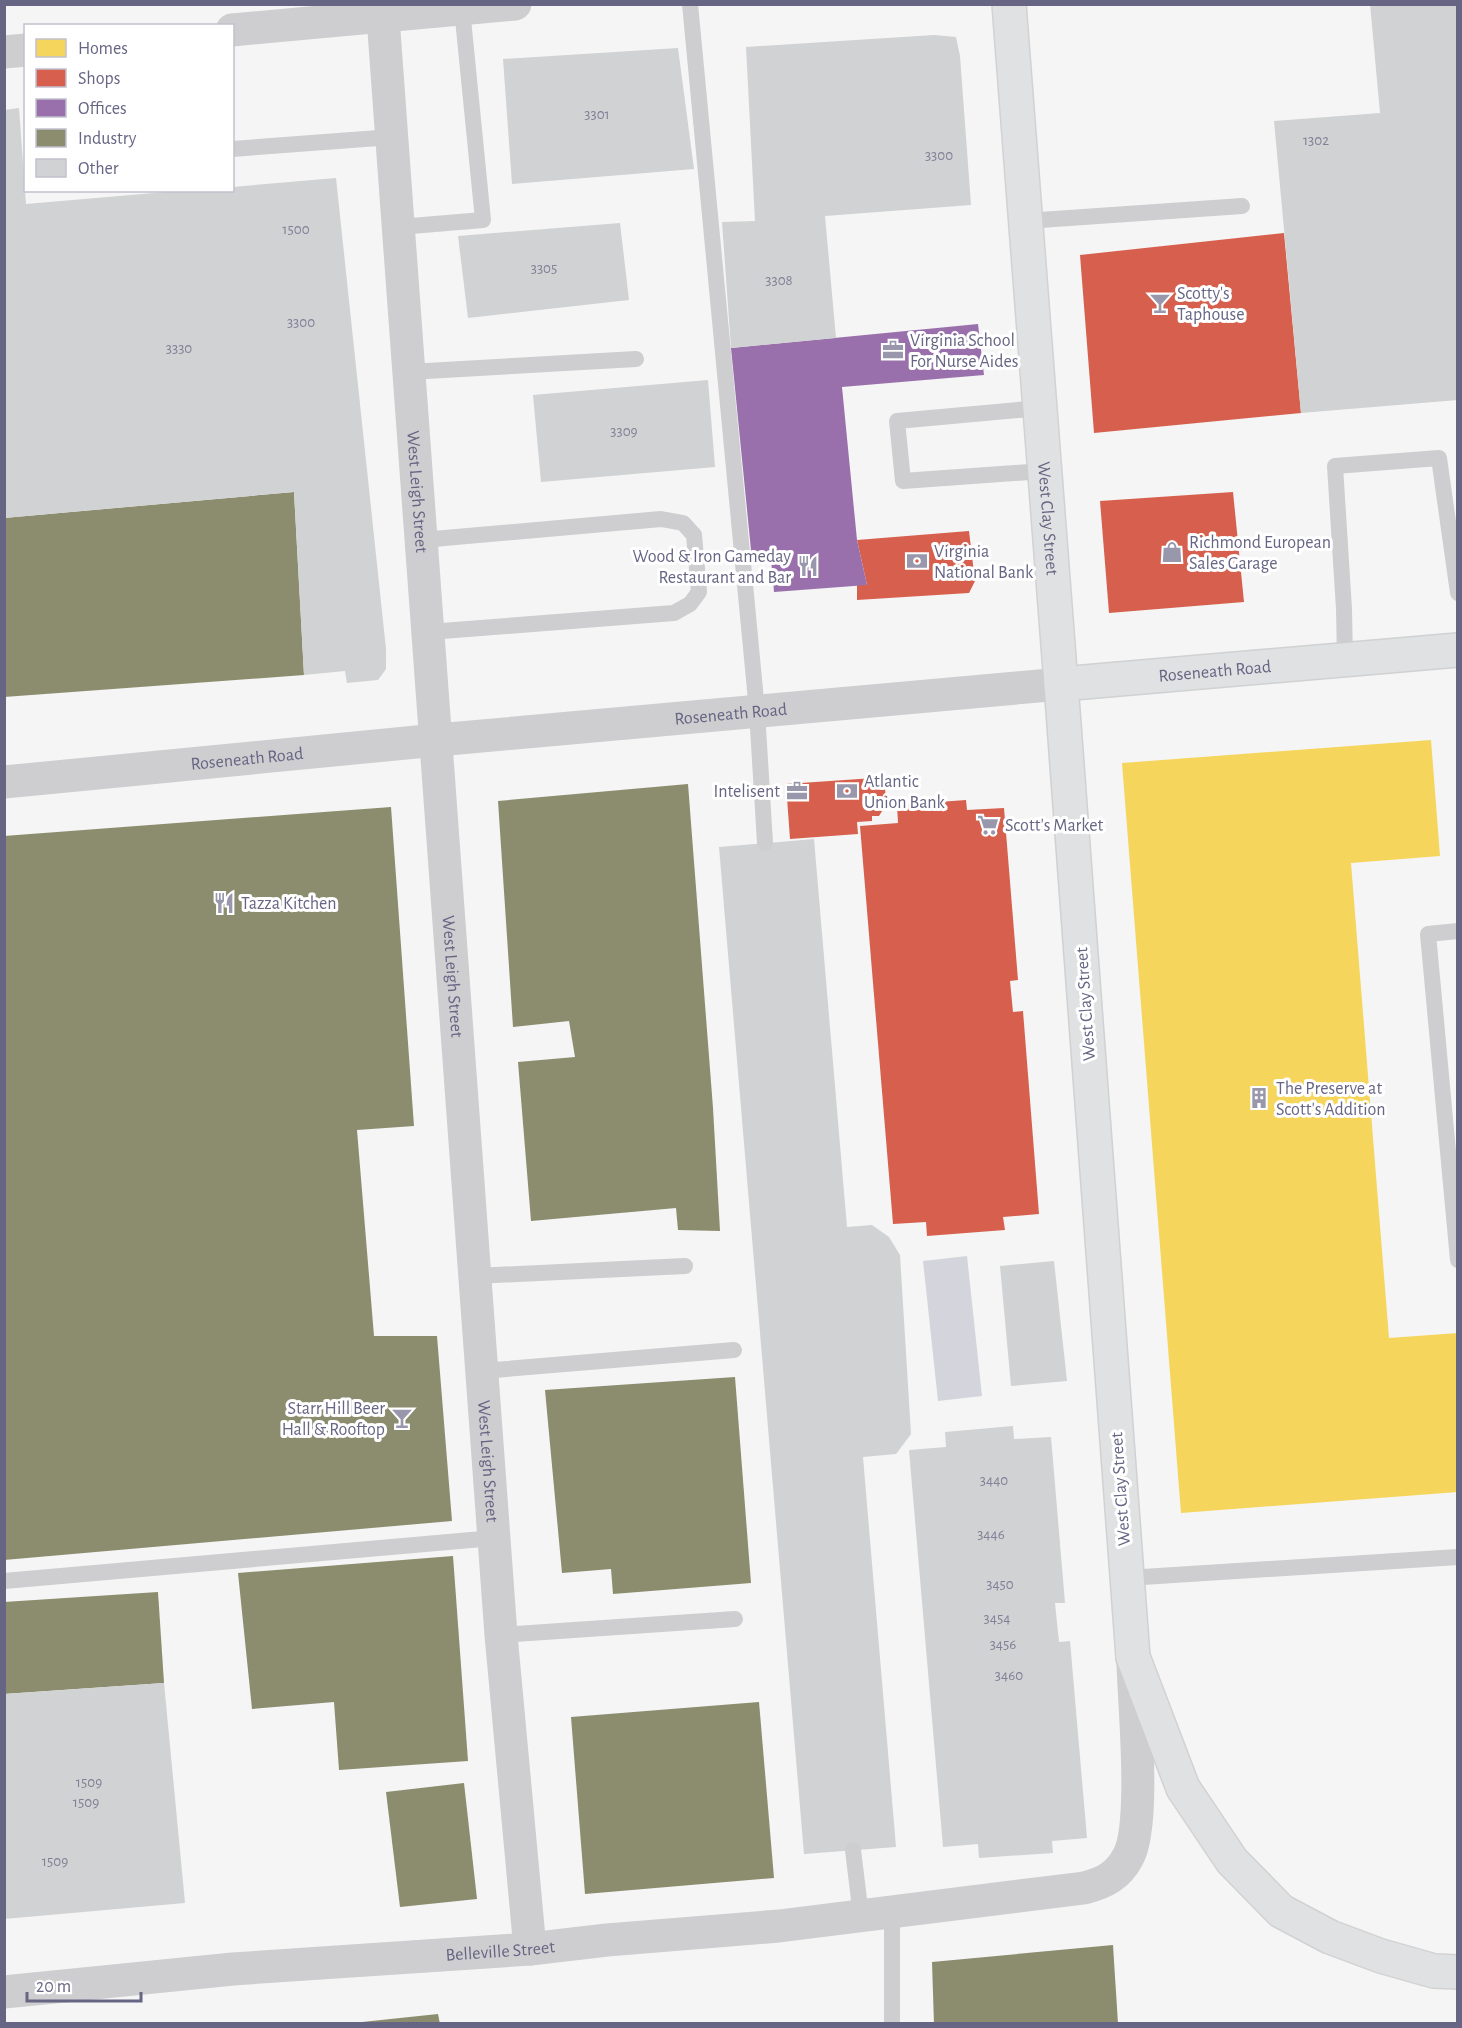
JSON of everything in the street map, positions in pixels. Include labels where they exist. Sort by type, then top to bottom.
[{"type":"main road","name":"West Clay Street","points":[[1009,4],[1133,1657]]},
{"type":"main road","name":"Roseneath Road","points":[[1061,684],[1458,650]]},
{"type":"main road","points":[[1133,1657],[1183,1788],[1232,1861],[1281,1911],[1330,1937],[1381,1956],[1434,1971],[1458,1972]]},
{"type":"street","points":[[234,30],[382,10],[462,9],[515,4]]},
{"type":"street","name":"West Leigh Street","points":[[382,10],[501,1635],[530,1949]]},
{"type":"street","points":[[4,52],[24,50]]},
{"type":"street","name":"Roseneath Road","points":[[4,782],[436,740],[1061,684]]},
{"type":"street","name":"West Clay Street","points":[[995,1900],[1084,1888],[1102,1883],[1117,1874],[1129,1856],[1135,1839],[1137,1789],[1133,1657]]},
{"type":"street","name":"Belleville Street","points":[[4,1992],[233,1969],[530,1949],[995,1900]]},
{"type":"lane","points":[[690,4],[757,711],[765,843]]},
{"type":"lane","points":[[399,226],[483,220],[462,9]]},
{"type":"lane","points":[[234,148],[392,137]]},
{"type":"lane","points":[[1026,221],[1242,206]]},
{"type":"lane","points":[[409,372],[636,359]]},
{"type":"lane","points":[[1040,408],[897,421],[903,482],[1044,471]]},
{"type":"lane","points":[[1345,660],[1335,466],[1439,458],[1458,592]]},
{"type":"lane","points":[[422,540],[661,519],[683,523],[694,535],[699,592],[690,604],[674,614],[429,632]]},
{"type":"lane","points":[[1458,931],[1428,934],[1458,1260]]},
{"type":"lane","points":[[475,1276],[685,1266]]},
{"type":"lane","points":[[482,1371],[734,1350]]},
{"type":"lane","points":[[4,1581],[494,1538]]},
{"type":"lane","points":[[1127,1578],[1458,1557]]},
{"type":"lane","points":[[501,1635],[735,1619]]},
{"type":"lane","points":[[853,1850],[876,1914],[892,2024]]},
{"type":"shaded area","points":[[967,1256],[982,1396],[938,1401],[923,1261]]},
{"type":"building: Homes","name":"The Preserve at Scott's Addition","points":[[1431,740],[1440,856],[1351,863],[1389,1338],[1458,1333],[1458,1492],[1181,1513],[1122,763]]},
{"type":"building: Shops","points":[[1284,233],[1301,413],[1094,433],[1080,255]]},
{"type":"building: Shops","name":"Richmond European Sales Garage","points":[[1233,492],[1244,602],[1109,613],[1100,501]]},
{"type":"building: Shops","name":"Virginia National Bank","points":[[969,531],[975,581],[969,593],[857,600],[857,585],[867,585],[857,540]]},
{"type":"building: Shops","points":[[874,778],[885,787],[886,805],[879,816],[872,816],[872,821],[857,822],[858,834],[790,839],[786,784]]},
{"type":"building: Shops","points":[[966,800],[967,810],[1004,808],[1018,980],[1010,981],[1013,1012],[1023,1011],[1039,1214],[1003,1217],[1005,1230],[927,1236],[926,1222],[893,1224],[860,826],[898,823],[897,805]]},
{"type":"building: Offices","points":[[978,324],[984,375],[842,387],[857,540],[867,585],[774,592],[771,559],[752,560],[731,348]]},
{"type":"building: Industry","points":[[294,492],[304,675],[4,697],[4,518]]},
{"type":"building: Industry","points":[[688,784],[713,1108],[720,1231],[678,1230],[676,1208],[531,1221],[518,1062],[575,1057],[569,1021],[513,1027],[498,801]]},
{"type":"building: Industry","points":[[391,807],[414,1126],[357,1130],[374,1336],[437,1336],[452,1521],[4,1560],[4,836]]},
{"type":"building: Industry","points":[[735,1377],[751,1583],[613,1594],[611,1569],[562,1573],[545,1390]]},
{"type":"building: Industry","points":[[453,1556],[468,1761],[339,1770],[334,1702],[252,1709],[238,1573]]},
{"type":"building: Industry","points":[[158,1592],[164,1683],[4,1694],[4,1602]]},
{"type":"building: Industry","points":[[759,1702],[774,1878],[585,1894],[571,1717]]},
{"type":"building: Industry","points":[[464,1783],[477,1899],[400,1907],[386,1792]]},
{"type":"building: Industry","points":[[1113,1945],[1118,2024],[934,2024],[932,1962]]},
{"type":"building: Industry","points":[[438,2014],[440,2024],[363,2024],[362,2022]]},
{"type":"building: Other","points":[[1370,4],[1458,4],[1458,400],[1301,413],[1274,121],[1380,113]]},
{"type":"building: Other","points":[[934,35],[956,37],[960,56],[971,205],[825,216],[836,338],[731,348],[722,222],[755,221],[746,47]]},
{"type":"building: Other","points":[[678,48],[694,169],[512,184],[503,59]]},
{"type":"building: Other","points":[[19,108],[26,204],[166,192],[234,192],[234,187],[336,178],[386,649],[386,669],[378,680],[347,683],[345,671],[304,675],[294,492],[4,518],[4,110]]},
{"type":"building: Other","points":[[620,223],[629,300],[468,318],[458,236]]},
{"type":"building: Other","points":[[708,380],[715,467],[541,482],[533,395]]},
{"type":"building: Other","points":[[814,839],[847,1227],[872,1225],[889,1237],[900,1255],[911,1434],[896,1454],[863,1457],[896,1847],[804,1854],[719,847]]},
{"type":"building: Other","points":[[1054,1261],[1067,1381],[1011,1386],[1000,1266]]},
{"type":"building: Other","points":[[1013,1426],[1014,1439],[1051,1437],[1065,1603],[1055,1603],[1059,1642],[1070,1641],[1087,1838],[1052,1841],[1053,1853],[979,1858],[978,1844],[943,1847],[909,1450],[946,1447],[945,1432]]},
{"type":"building: Other","points":[[164,1683],[185,1903],[4,1919],[4,1694]]},
{"type":"place","name":"Scotty's Taphouse","points":[[1160,303]]},
{"type":"place","name":"Virginia School For Nurse Aides","points":[[893,350]]},
{"type":"place","name":"Richmond European Sales Garage","points":[[1172,552]]},
{"type":"place","name":"Virginia National Bank","points":[[917,561]]},
{"type":"place","name":"Wood & Iron Gameday Restaurant and Bar","points":[[808,566]]},
{"type":"place","name":"Intelisent","points":[[797,791]]},
{"type":"place","name":"Atlantic Union Bank","points":[[847,791]]},
{"type":"place","name":"Scott's Market","points":[[988,825]]},
{"type":"place","name":"Tazza Kitchen","points":[[224,903]]},
{"type":"place","name":"The Preserve at Scott's Addition","points":[[1259,1098]]},
{"type":"place","name":"Starr Hill Beer Hall & Rooftop","points":[[402,1418]]}]
